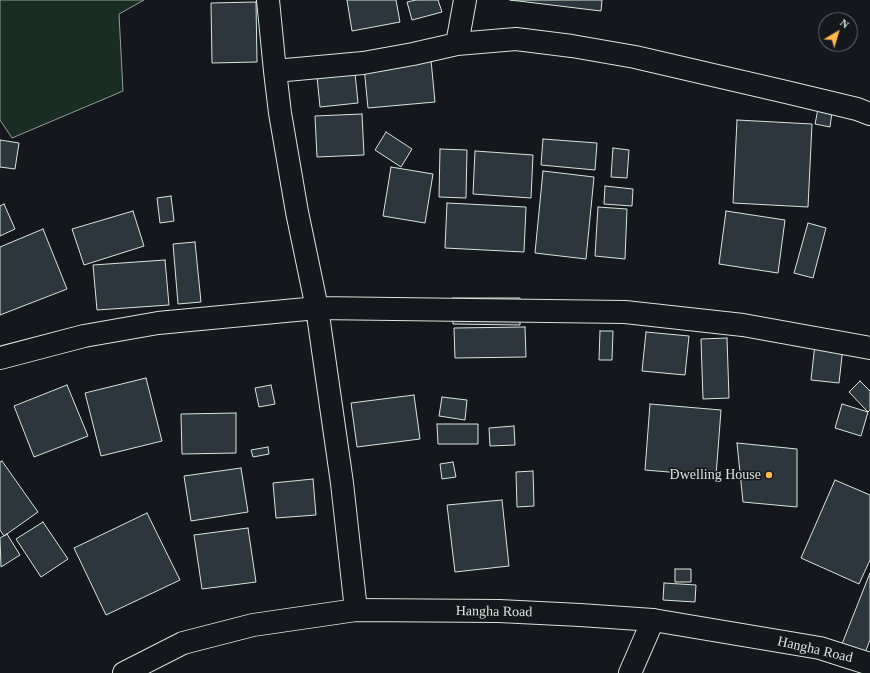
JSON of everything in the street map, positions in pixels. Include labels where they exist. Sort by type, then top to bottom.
[{"type":"main road","points":[[268,0],[280,113],[297,212],[317,308],[342,483],[356,610]]},
{"type":"main road","points":[[457,44],[465,0]]},
{"type":"main road","points":[[276,71],[363,63],[457,44],[516,39],[572,46],[635,57],[857,109],[870,114]]},
{"type":"main road","points":[[0,358],[84,336],[158,323],[317,308],[624,312],[743,325],[870,348]]},
{"type":"main road","name":"Hangha Road","points":[[124,673],[183,643],[253,625],[356,610],[499,611],[653,620],[820,648],[870,664]]},
{"type":"main road","points":[[630,673],[653,620]]},
{"type":"green space","points":[[0,0],[144,0],[119,14],[123,91],[12,138],[0,120]]},
{"type":"building","points":[[347,0],[396,0],[400,22],[352,31]]},
{"type":"building","points":[[416,0],[438,0],[442,12],[412,20],[407,2]]},
{"type":"building","points":[[510,0],[602,0],[601,11]]},
{"type":"building","points":[[256,2],[257,62],[212,63],[211,3]]},
{"type":"building","points":[[431,60],[435,102],[368,108],[364,67]]},
{"type":"building","points":[[355,73],[358,103],[320,107],[317,77]]},
{"type":"building","points":[[818,109],[832,112],[830,127],[815,124]]},
{"type":"building","points":[[362,114],[364,155],[317,157],[315,116]]},
{"type":"building","points":[[737,120],[812,124],[808,207],[733,203]]},
{"type":"building","points":[[386,132],[412,149],[401,167],[375,150]]},
{"type":"building","points":[[543,139],[597,143],[595,170],[541,165]]},
{"type":"building","points":[[0,140],[19,143],[15,169],[0,167]]},
{"type":"building","points":[[613,148],[629,150],[627,178],[611,177]]},
{"type":"building","points":[[440,149],[467,150],[466,198],[439,197]]},
{"type":"building","points":[[475,151],[533,155],[531,198],[473,194]]},
{"type":"building","points":[[391,167],[433,174],[425,223],[383,216]]},
{"type":"building","points":[[543,171],[594,177],[586,259],[535,253]]},
{"type":"building","points":[[605,186],[633,189],[632,206],[604,204]]},
{"type":"building","points":[[171,196],[174,221],[160,223],[157,198]]},
{"type":"building","points":[[447,203],[526,207],[524,252],[445,248]]},
{"type":"building","points":[[4,204],[15,229],[0,236],[0,206]]},
{"type":"building","points":[[598,207],[627,209],[625,259],[595,256]]},
{"type":"building","points":[[133,211],[144,246],[84,265],[72,229]]},
{"type":"building","points":[[726,211],[785,220],[778,273],[719,264]]},
{"type":"building","points":[[808,223],[826,228],[813,278],[794,273]]},
{"type":"building","points":[[43,229],[67,289],[0,315],[0,247]]},
{"type":"building","points":[[195,242],[201,302],[178,304],[173,244]]},
{"type":"building","points":[[165,260],[169,305],[97,310],[93,265]]},
{"type":"building","points":[[453,298],[520,298],[520,325],[453,324]]},
{"type":"building","points":[[525,327],[526,357],[455,358],[454,328]]},
{"type":"building","points":[[600,331],[613,331],[612,360],[599,360]]},
{"type":"building","points":[[646,332],[689,336],[685,375],[642,371]]},
{"type":"building","points":[[727,338],[729,398],[703,399],[701,339]]},
{"type":"building","points":[[815,344],[843,347],[839,383],[811,380]]},
{"type":"building","points":[[146,378],[162,441],[101,456],[85,393]]},
{"type":"building","points":[[860,381],[870,391],[870,410],[868,412],[849,392]]},
{"type":"building","points":[[67,385],[88,436],[34,457],[14,406]]},
{"type":"building","points":[[271,385],[275,404],[259,407],[255,388]]},
{"type":"building","points":[[414,395],[420,439],[357,447],[351,403]]},
{"type":"building","points":[[442,397],[467,400],[465,420],[439,416]]},
{"type":"building","points":[[650,404],[721,410],[716,476],[645,470]]},
{"type":"building","points":[[842,404],[868,412],[861,436],[835,428]]},
{"type":"building","points":[[236,413],[236,453],[182,454],[181,414]]},
{"type":"building","points":[[437,424],[478,424],[478,444],[438,444]]},
{"type":"building","points":[[514,426],[515,445],[490,446],[489,428]]},
{"type":"building","name":"Dwelling House","points":[[737,443],[797,449],[797,507],[743,502]]},
{"type":"building","points":[[268,447],[269,454],[253,457],[251,450]]},
{"type":"building","points":[[2,461],[38,512],[4,536],[0,530],[0,462]]},
{"type":"building","points":[[453,462],[456,477],[442,479],[440,464]]},
{"type":"building","points":[[241,468],[248,512],[191,521],[184,476]]},
{"type":"building","points":[[533,471],[534,506],[517,507],[516,472]]},
{"type":"building","points":[[313,479],[316,515],[276,518],[273,483]]},
{"type":"building","points":[[835,480],[870,495],[870,560],[859,584],[801,558]]},
{"type":"building","points":[[502,500],[509,566],[455,572],[447,505]]},
{"type":"building","points":[[147,513],[180,580],[106,615],[74,548]]},
{"type":"building","points":[[43,522],[68,559],[41,577],[16,539]]},
{"type":"building","points":[[248,528],[256,582],[202,589],[194,535]]},
{"type":"building","points":[[7,534],[20,555],[1,567],[0,538]]},
{"type":"building","points":[[675,569],[691,569],[691,582],[675,582]]},
{"type":"building","points":[[870,573],[870,640],[863,658],[840,649]]},
{"type":"building","points":[[664,583],[696,585],[695,602],[663,600]]},
{"type":"place","name":"Dwelling House","points":[[769,475]]}]
